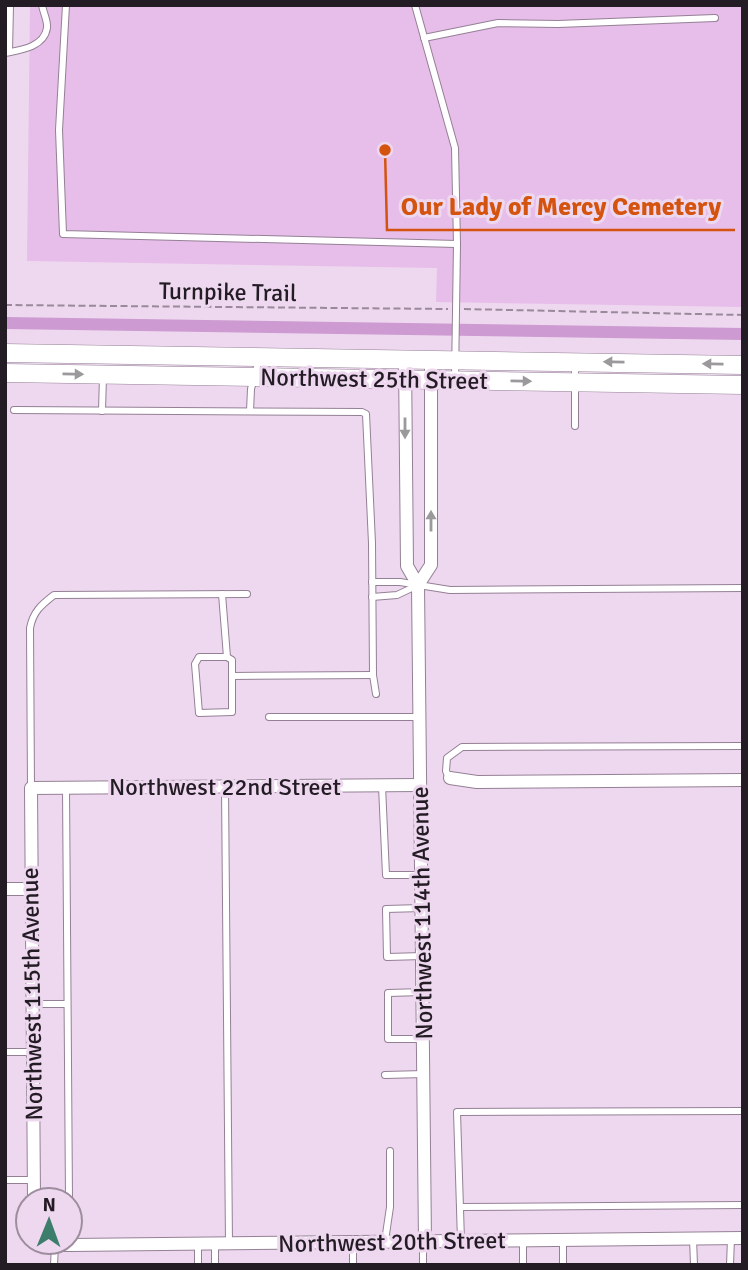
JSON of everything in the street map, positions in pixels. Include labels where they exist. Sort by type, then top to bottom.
[{"type":"main road","name":"Northwest 25th Street","points":[[5,353],[430,360],[456,352],[575,362],[743,365]]},
{"type":"main road","name":"Northwest 25th Street","points":[[5,373],[743,384]]},
{"type":"street","name":"Northwest 114th Avenue","points":[[405,360],[407,566],[418,585],[424,1242]]},
{"type":"street","name":"Northwest 114th Avenue","points":[[418,585],[431,565],[430,360]]},
{"type":"street","points":[[450,778],[477,782],[743,780]]},
{"type":"street","name":"Northwest 22nd Street","points":[[31,788],[420,785]]},
{"type":"street","name":"Northwest 115th Avenue","points":[[31,788],[34,1186]]},
{"type":"street","points":[[5,889],[30,889]]},
{"type":"street","name":"Northwest 20th Street","points":[[84,1244],[737,1238]]},
{"type":"lane","points":[[10,5],[7,53],[41,41],[47,27],[42,5]]},
{"type":"lane","points":[[66,5],[59,130],[63,234],[457,244]]},
{"type":"lane","points":[[415,5],[455,148],[455,380]]},
{"type":"lane","points":[[424,38],[498,23],[558,24],[715,18]]},
{"type":"lane","points":[[250,411],[251,389],[259,357]]},
{"type":"lane","points":[[575,362],[575,426]]},
{"type":"lane","points":[[102,411],[103,374]]},
{"type":"lane","points":[[14,410],[366,414],[373,675],[376,694]]},
{"type":"lane","points":[[372,582],[400,582],[450,590],[743,588]]},
{"type":"lane","points":[[372,597],[397,595],[418,585]]},
{"type":"lane","points":[[222,594],[227,657]]},
{"type":"lane","points":[[31,788],[30,628],[32,618],[39,607],[54,595],[247,594]]},
{"type":"lane","points":[[200,657],[227,657],[232,660],[232,712],[199,713],[195,664],[200,657]]},
{"type":"lane","points":[[232,676],[373,675]]},
{"type":"lane","points":[[269,717],[419,717]]},
{"type":"lane","points":[[450,778],[446,771],[447,758],[462,747],[743,746]]},
{"type":"lane","points":[[215,1265],[222,1244],[225,786]]},
{"type":"lane","points":[[382,786],[386,875],[421,875]]},
{"type":"lane","points":[[66,788],[69,1186]]},
{"type":"lane","points":[[422,908],[386,909],[387,957],[423,956]]},
{"type":"lane","points":[[423,992],[388,993],[388,1039],[423,1039]]},
{"type":"lane","points":[[33,1004],[67,1004]]},
{"type":"lane","points":[[5,1052],[34,1052]]},
{"type":"lane","points":[[385,1075],[424,1074]]},
{"type":"lane","points":[[461,1241],[457,1112],[743,1111]]},
{"type":"lane","points":[[384,1243],[390,1207],[390,1151]]},
{"type":"lane","points":[[5,1180],[34,1180]]},
{"type":"lane","points":[[460,1207],[743,1205]]},
{"type":"lane","points":[[693,1238],[694,1265]]},
{"type":"lane","points":[[730,1265],[737,1238]]},
{"type":"lane","points":[[563,1240],[563,1265]]},
{"type":"lane","points":[[523,1241],[523,1265]]},
{"type":"lane","points":[[423,1265],[424,1242]]},
{"type":"lane","points":[[353,1243],[353,1265]]},
{"type":"lane","points":[[198,1244],[198,1265]]},
{"type":"path","name":"Turnpike Trail","points":[[5,305],[450,309]]},
{"type":"path","points":[[463,309],[743,315]]},
{"type":"shaded area","points":[[30,5],[743,5],[743,307],[436,302],[437,268],[27,261]]},
{"type":"waterway","points":[[5,323],[743,334]]},
{"type":"place","name":"Our Lady of Mercy Cemetery","points":[[385,150]]}]
